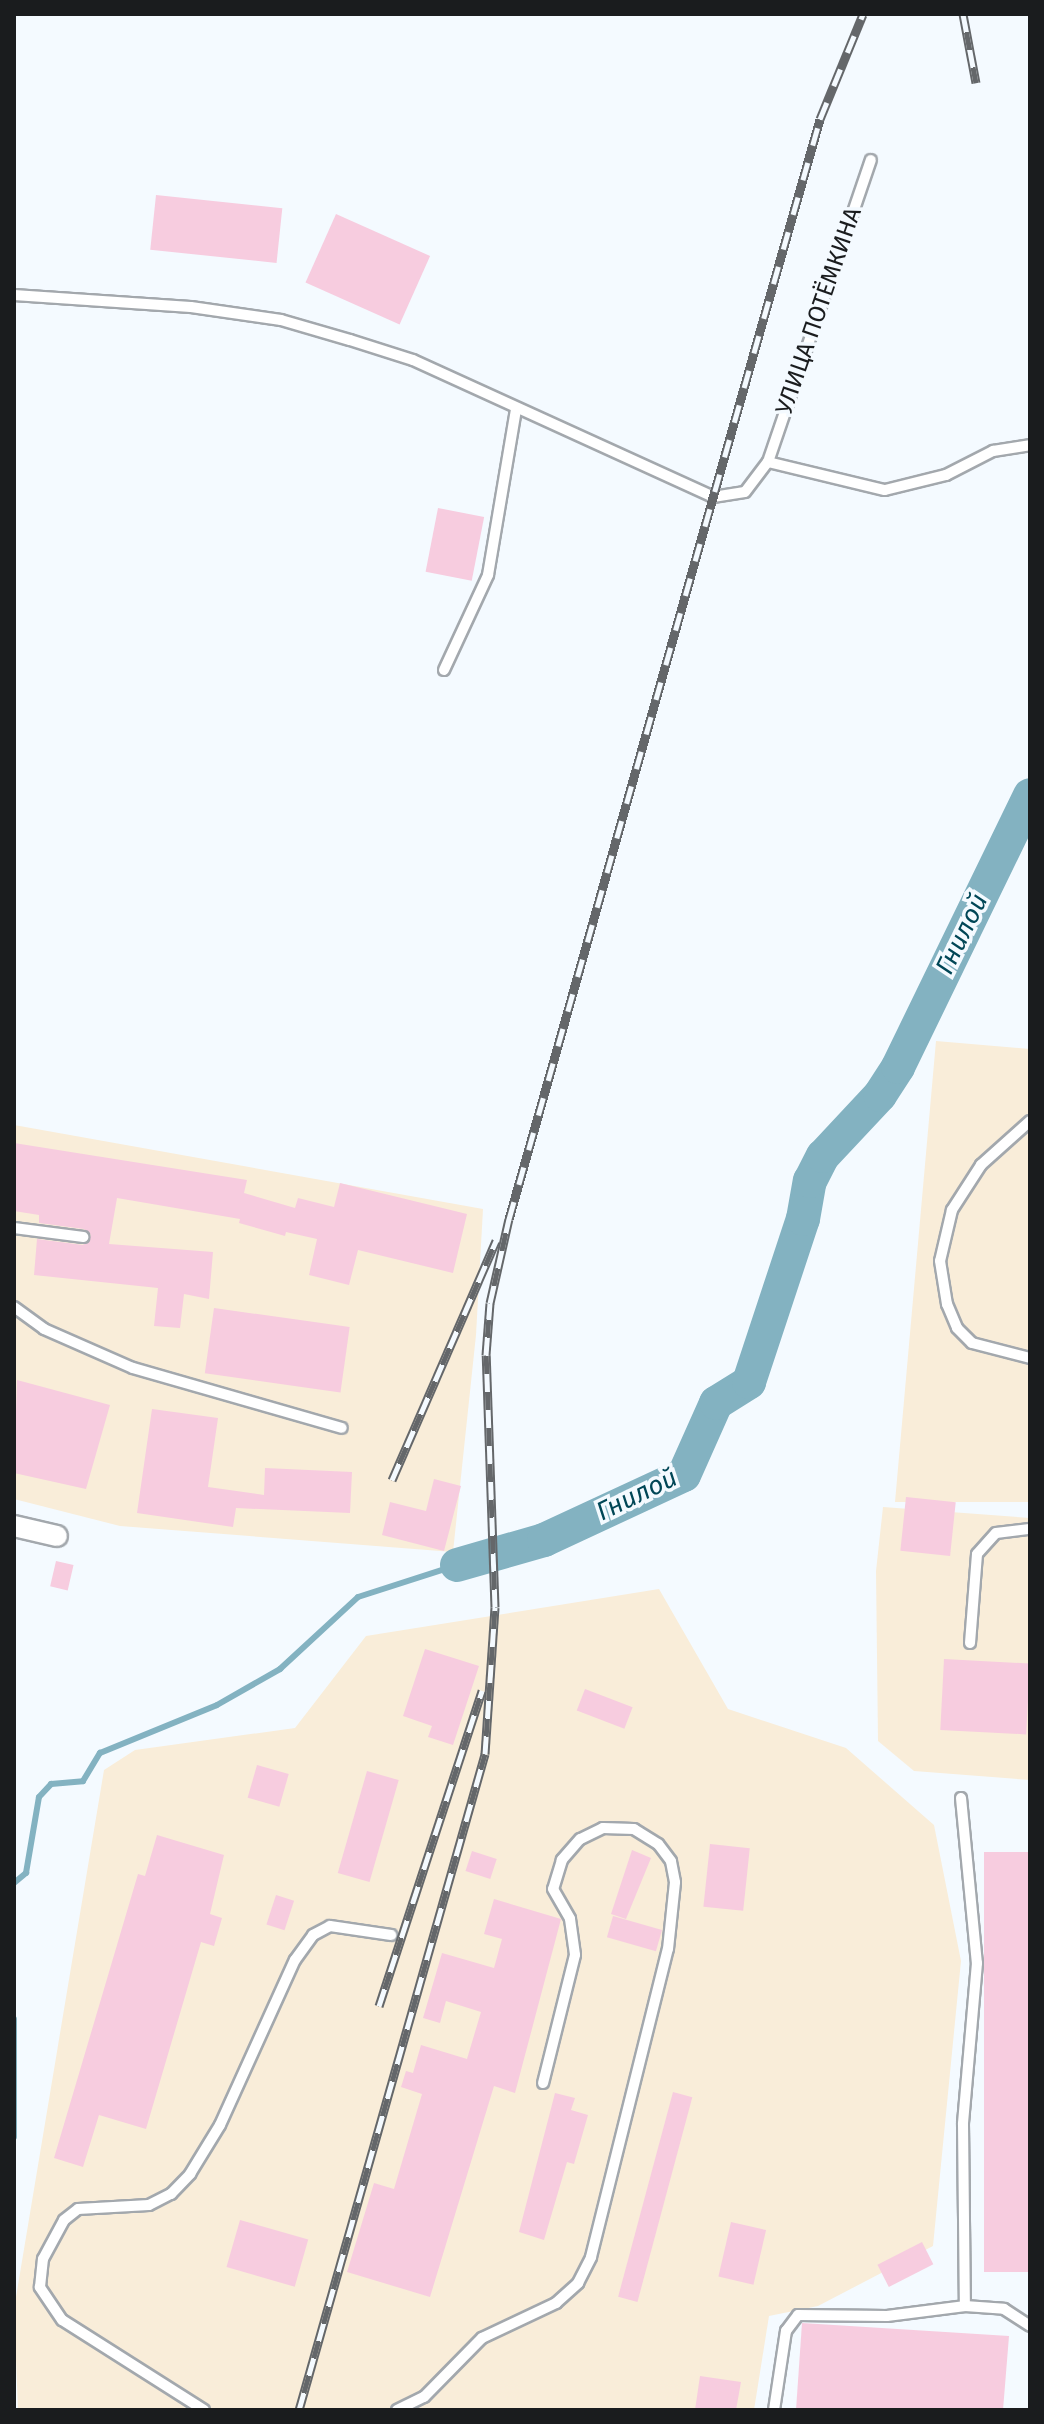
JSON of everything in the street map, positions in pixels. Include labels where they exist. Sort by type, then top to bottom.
[{"type":"street","points":[[14,1526],[57,1536]]},
{"type":"lane","name":"УЛИЦА ПОТЁМКИНА","points":[[768,462],[871,160]]},
{"type":"lane","points":[[14,295],[191,307],[281,320],[413,360],[713,497],[745,492],[768,462],[885,490],[946,475],[993,451],[1030,445]]},
{"type":"lane","points":[[444,670],[488,575],[516,409]]},
{"type":"lane","points":[[1030,1121],[981,1165],[952,1210],[940,1261],[947,1304],[957,1328],[972,1343],[1030,1358]]},
{"type":"lane","points":[[14,1228],[83,1237]]},
{"type":"lane","points":[[14,1307],[44,1329],[133,1368],[342,1428]]},
{"type":"lane","points":[[970,1643],[977,1554],[996,1533],[1030,1529]]},
{"type":"lane","points":[[961,1798],[974,1893],[977,1963],[963,2124],[965,2306]]},
{"type":"lane","points":[[397,2410],[424,2397],[482,2338],[556,2303],[578,2283],[591,2257],[668,1949],[675,1882],[671,1861],[658,1844],[634,1829],[603,1828],[580,1839],[562,1860],[553,1889],[570,1919],[575,1955],[543,2083]]},
{"type":"lane","points":[[204,2410],[62,2320],[40,2287],[43,2259],[64,2220],[78,2209],[149,2205],[171,2194],[190,2174],[220,2125],[295,1960],[313,1935],[330,1926],[391,1935]]},
{"type":"lane","points":[[774,2410],[786,2331],[798,2315],[887,2316],[965,2306],[1004,2309],[1030,2326]]},
{"type":"shaded area","points":[[936,1041],[1030,1049],[1030,1502],[895,1502]]},
{"type":"shaded area","points":[[14,1125],[483,1209],[476,1335],[453,1552],[120,1526],[14,1499]]},
{"type":"shaded area","points":[[883,1507],[1030,1518],[1030,1780],[914,1771],[878,1741],[876,1571]]},
{"type":"shaded area","points":[[659,1589],[728,1709],[846,1748],[934,1825],[961,1961],[933,2246],[818,2306],[769,2316],[754,2410],[18,2410],[14,2309],[104,1770],[135,1750],[295,1728],[366,1636]]},
{"type":"building","points":[[156,195],[282,208],[277,263],[150,250]]},
{"type":"building","points":[[336,214],[430,256],[400,324],[305,283]]},
{"type":"building","points":[[438,508],[484,517],[472,581],[426,572]]},
{"type":"building","points":[[14,1143],[247,1180],[244,1193],[295,1208],[298,1198],[334,1207],[340,1183],[467,1214],[453,1273],[358,1250],[349,1285],[309,1275],[317,1239],[286,1232],[285,1236],[239,1223],[240,1219],[117,1198],[109,1244],[213,1252],[209,1299],[184,1294],[180,1328],[154,1326],[158,1288],[34,1275],[37,1239],[83,1245],[91,1235],[84,1229],[39,1223],[39,1215],[14,1211]]},
{"type":"building","points":[[214,1308],[350,1327],[340,1392],[205,1373]]},
{"type":"building","points":[[17,1380],[110,1405],[86,1489],[14,1473]]},
{"type":"building","points":[[152,1409],[218,1418],[208,1487],[264,1495],[265,1468],[352,1472],[350,1513],[236,1508],[233,1527],[137,1513]]},
{"type":"building","points":[[434,1479],[461,1486],[444,1551],[382,1535],[390,1502],[426,1511]]},
{"type":"building","points":[[906,1497],[956,1502],[950,1556],[900,1551]]},
{"type":"building","points":[[56,1561],[74,1565],[68,1590],[50,1586]]},
{"type":"building","points":[[425,1649],[479,1666],[453,1745],[428,1737],[432,1726],[403,1716]]},
{"type":"building","points":[[944,1659],[1030,1664],[1026,1734],[940,1730]]},
{"type":"building","points":[[585,1689],[633,1707],[624,1729],[577,1710]]},
{"type":"building","points":[[257,1765],[289,1774],[279,1807],[248,1798]]},
{"type":"building","points":[[367,1771],[399,1780],[370,1882],[338,1873]]},
{"type":"building","points":[[157,1835],[224,1855],[210,1914],[222,1918],[214,1946],[201,1942],[146,2129],[99,2115],[83,2167],[54,2158],[138,1874],[145,1876]]},
{"type":"building","points":[[710,1844],[750,1848],[743,1911],[703,1907]]},
{"type":"building","points":[[632,1850],[651,1858],[626,1919],[611,1914]]},
{"type":"building","points":[[472,1851],[497,1859],[490,1879],[466,1871]]},
{"type":"building","points":[[984,1852],[1030,1852],[1030,2272],[984,2272]]},
{"type":"building","points":[[276,1895],[294,1901],[284,1930],[266,1924]]},
{"type":"building","points":[[494,1899],[561,1919],[515,2093],[494,2086],[430,2297],[347,2272],[374,2183],[394,2189],[422,2094],[401,2087],[406,2071],[413,2073],[421,2045],[467,2059],[481,2012],[446,2001],[440,2023],[423,2018],[442,1953],[494,1968],[502,1939],[484,1934]]},
{"type":"building","points":[[613,1916],[662,1930],[656,1951],[607,1937]]},
{"type":"building","points":[[673,2092],[692,2097],[637,2302],[618,2297]]},
{"type":"building","points":[[555,2093],[575,2098],[571,2110],[588,2115],[574,2164],[567,2162],[544,2240],[519,2232]]},
{"type":"building","points":[[240,2220],[308,2240],[295,2287],[226,2267]]},
{"type":"building","points":[[731,2222],[766,2230],[753,2285],[718,2277]]},
{"type":"building","points":[[922,2242],[933,2264],[889,2287],[877,2265]]},
{"type":"building","points":[[802,2323],[1009,2336],[1003,2410],[796,2410]]},
{"type":"building","points":[[700,2376],[741,2382],[736,2410],[695,2410]]},
{"type":"waterway","name":"Гнилой","points":[[457,1565],[544,1540],[684,1475],[716,1403],[749,1382],[803,1219],[810,1181],[823,1156],[880,1095],[898,1067],[1030,795]]},
{"type":"waterway","name":"Гнилой","points":[[14,1883],[26,1873],[39,1797],[51,1784],[83,1781],[100,1753],[217,1705],[280,1669],[358,1597],[457,1565]]},
{"type":"waterway","name":"Гнилой","points":[[14,2019],[14,2137]]},
{"type":"railway","points":[[299,2410],[485,1754],[495,1607],[486,1355],[490,1303],[509,1219],[820,119],[863,14]]},
{"type":"railway","points":[[963,14],[976,83]]},
{"type":"railway","points":[[392,1480],[496,1241]]},
{"type":"railway","points":[[379,2006],[482,1690]]}]
